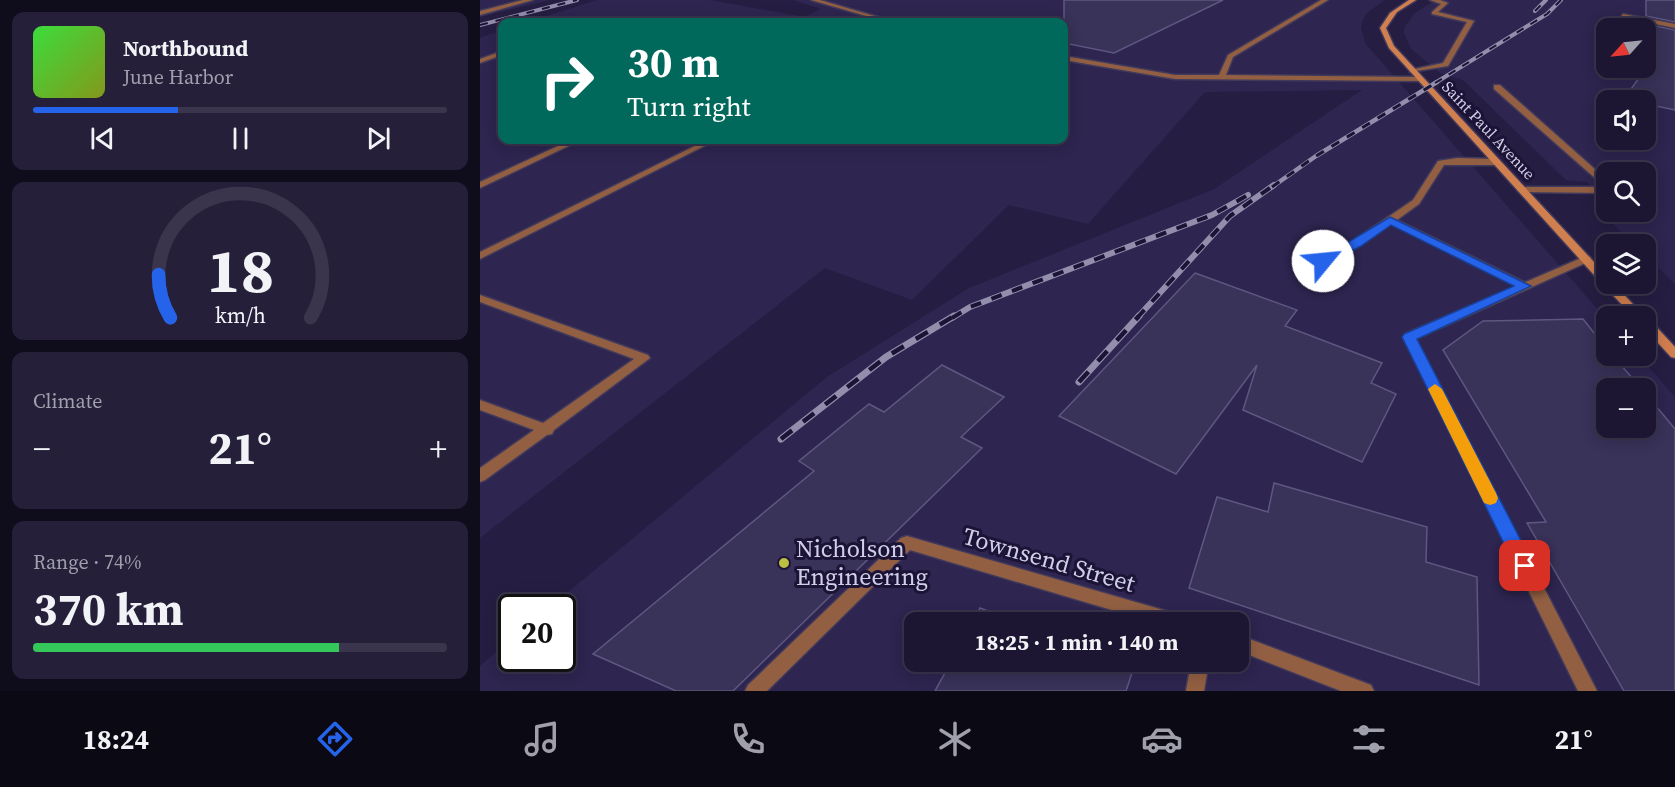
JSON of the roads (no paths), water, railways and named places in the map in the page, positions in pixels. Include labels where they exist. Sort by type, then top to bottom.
[{"type":"street","points":[[480,13],[530,0]]},
{"type":"street","points":[[814,0],[878,18]]},
{"type":"street","points":[[1222,77],[1230,56],[1325,0]]},
{"type":"street","name":"Saint Paul Avenue","points":[[1413,0],[1396,9],[1383,28],[1391,47],[1596,270]]},
{"type":"street","points":[[1412,71],[1446,65],[1471,21],[1434,13],[1446,3],[1432,0]]},
{"type":"street","points":[[1623,16],[1675,26]]},
{"type":"street","points":[[480,61],[498,54]]},
{"type":"street","points":[[1068,59],[1175,77],[1419,79]]},
{"type":"street","points":[[1497,87],[1596,174]]},
{"type":"street","points":[[480,185],[568,144]]},
{"type":"street","points":[[480,256],[704,144]]},
{"type":"street","points":[[1323,261],[1357,243],[1416,202],[1441,163],[1495,162]]},
{"type":"street","points":[[1522,190],[1596,190]]},
{"type":"street","points":[[1390,220],[1524,286]]},
{"type":"street","points":[[1586,259],[1409,337],[1588,691]]},
{"type":"street","name":"Saint Paul Avenue","points":[[1618,294],[1630,306]]},
{"type":"street","points":[[480,298],[644,358],[480,476]]},
{"type":"street","points":[[1656,334],[1675,354]]},
{"type":"street","points":[[480,405],[547,430]]},
{"type":"street","name":"Townsend Street","points":[[754,691],[907,543],[1143,612]]},
{"type":"street","points":[[1249,648],[1365,691]]},
{"type":"street","points":[[1195,691],[1198,672]]},
{"type":"railway","points":[[507,18],[577,0]]},
{"type":"railway","points":[[1535,11],[1546,0]]},
{"type":"railway","points":[[1435,83],[1547,14],[1561,0]]},
{"type":"railway","points":[[480,25],[498,20]]},
{"type":"railway","points":[[1272,187],[1316,156],[1437,82]]},
{"type":"railway","points":[[1137,318],[1230,216],[1274,185]]},
{"type":"railway","points":[[952,318],[970,307],[1212,215],[1248,195]]},
{"type":"railway","points":[[781,439],[886,357],[954,316]]},
{"type":"railway","points":[[1079,382],[1139,316]]},
{"type":"place","name":"Nicholson Engineering","points":[[784,563]]}]
